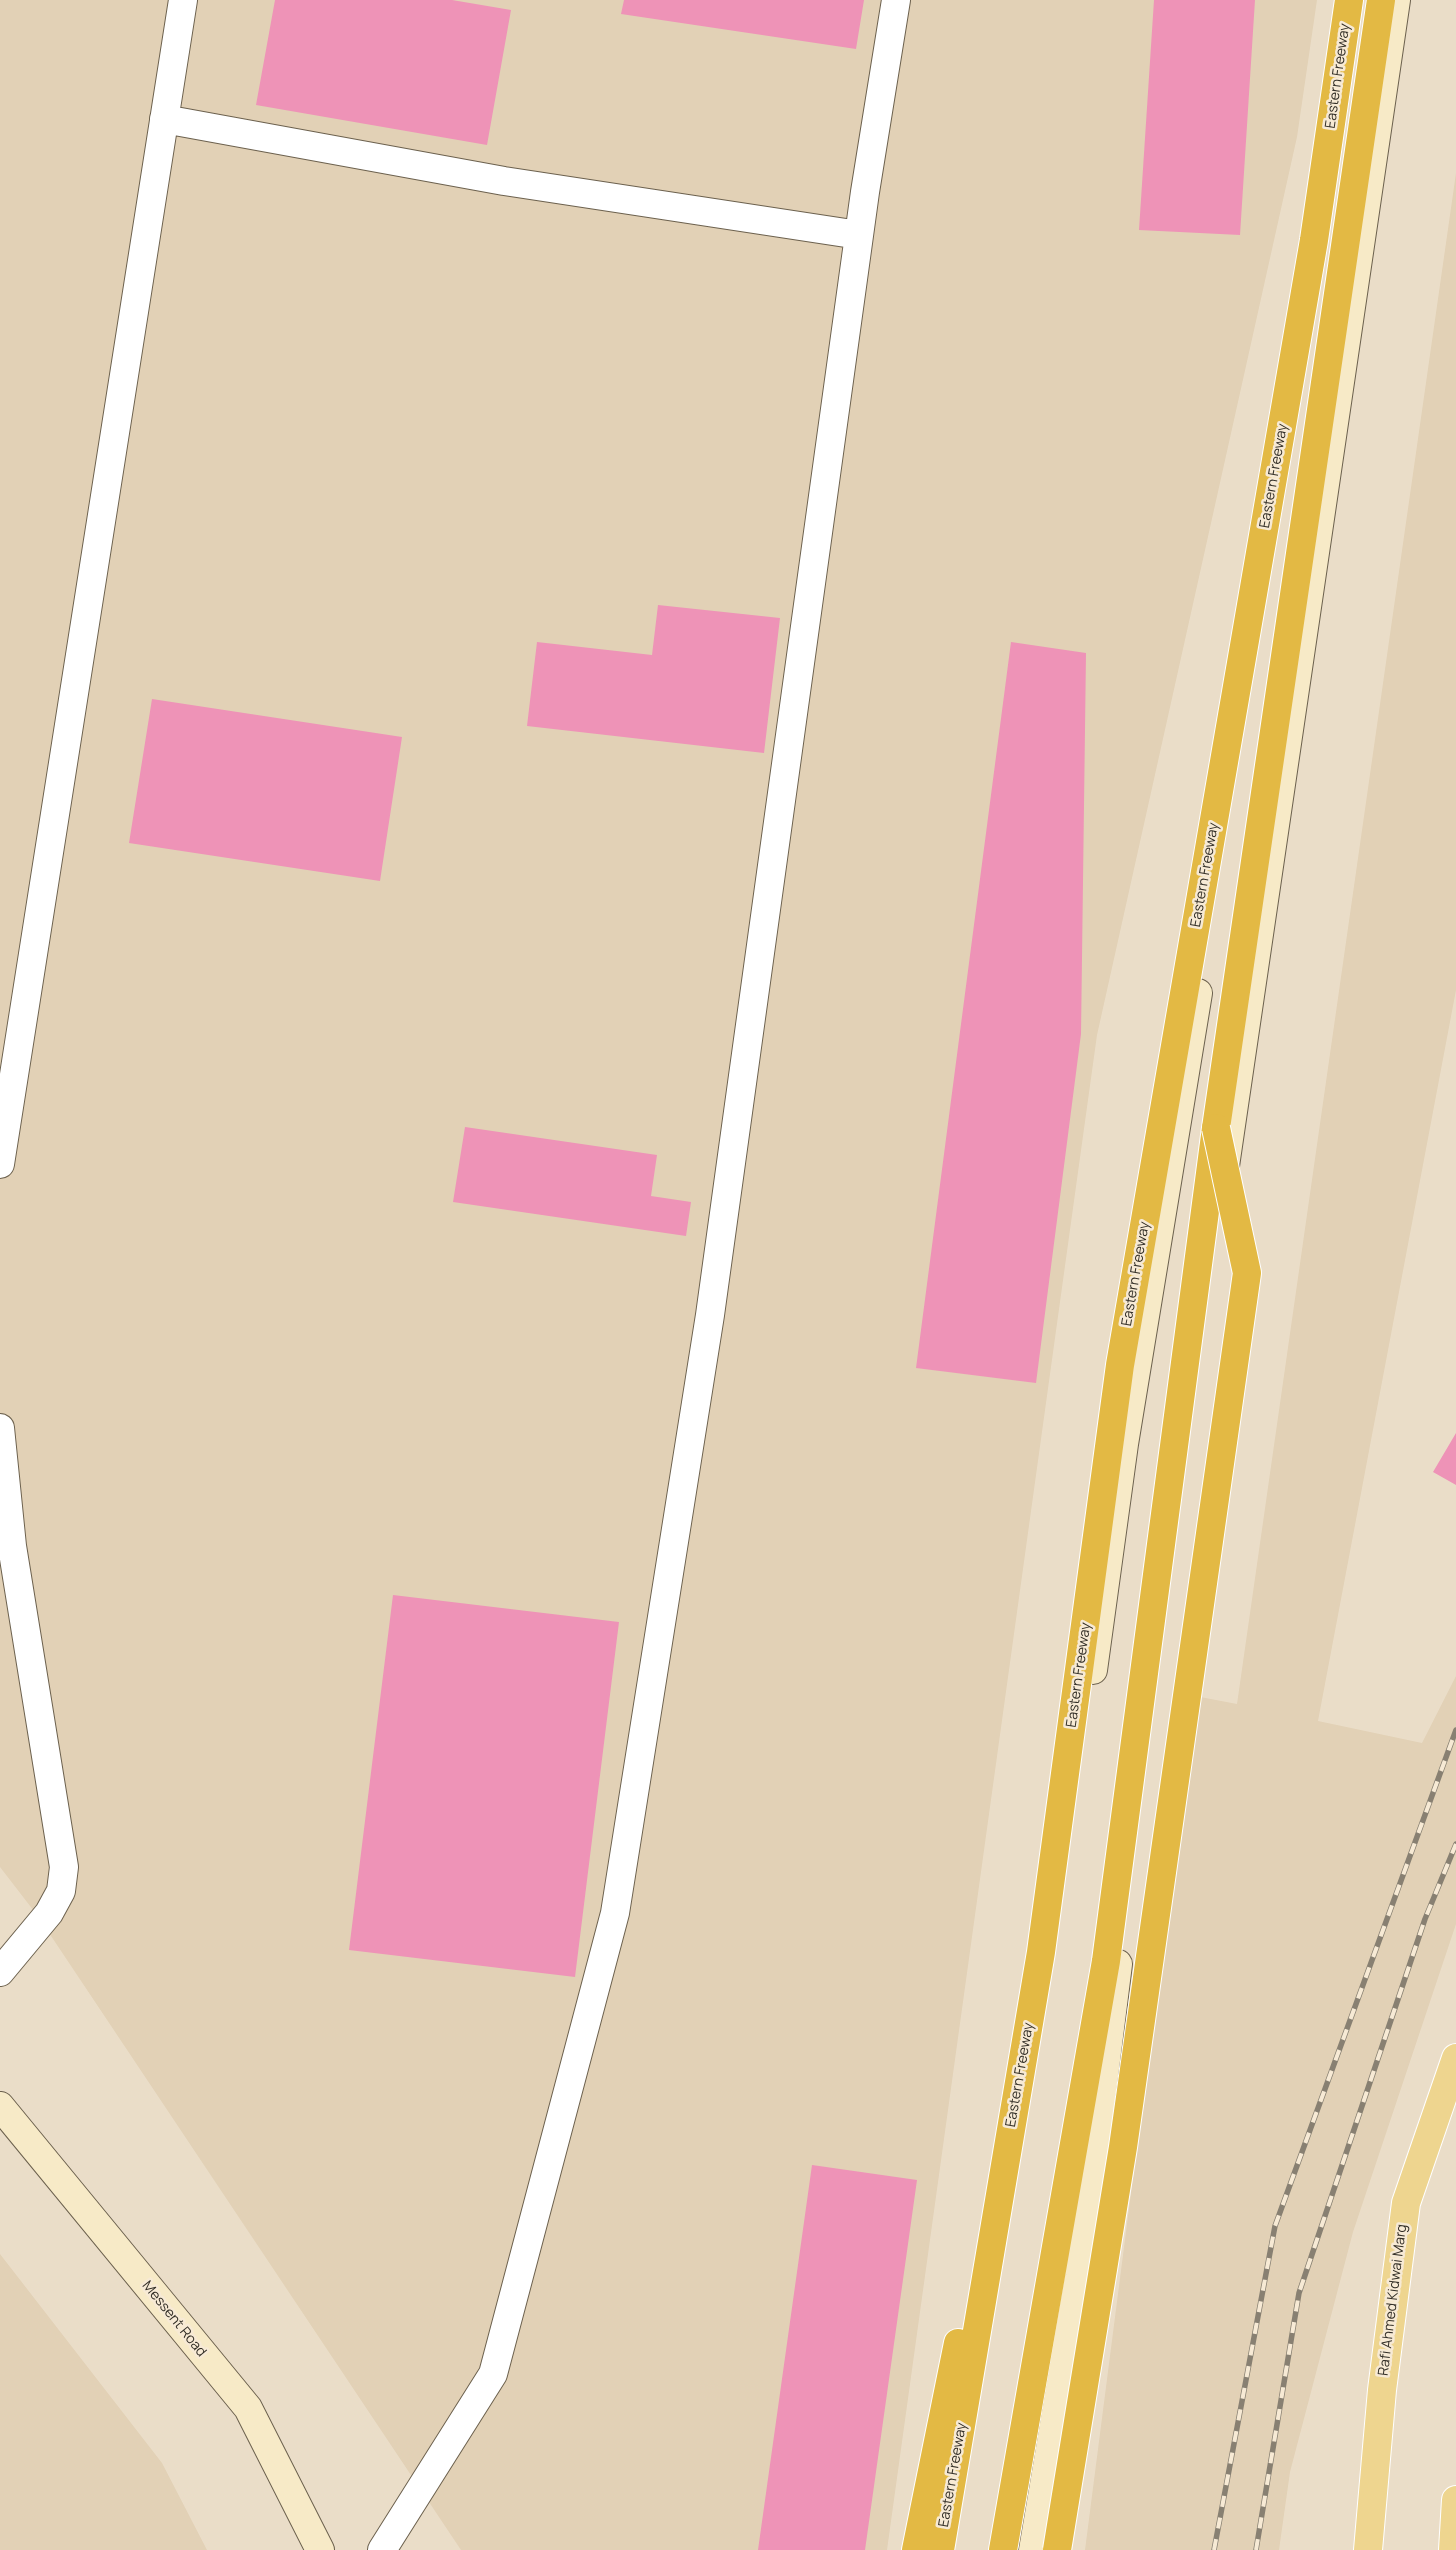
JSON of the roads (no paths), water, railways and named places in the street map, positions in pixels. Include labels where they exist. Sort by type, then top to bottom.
[{"type":"highway","name":"Eastern Freeway","points":[[940,2550],[1041,1952],[1120,1366],[1314,240],[1349,0]]},
{"type":"highway","points":[[1003,2550],[1106,1962],[1216,1128],[1381,0]]},
{"type":"highway","points":[[1057,2550],[1124,2137],[1247,1273],[1216,1128]]},
{"type":"highway","points":[[916,2550],[955,2353],[989,2262]]},
{"type":"main road","name":"Rafi Ahmed Kidwai Marg","points":[[1368,2550],[1382,2390],[1406,2203],[1456,2058]]},
{"type":"main road","points":[[1453,2550],[1456,2500]]},
{"type":"street","points":[[0,1164],[183,0]]},
{"type":"street","points":[[382,2550],[493,2374],[615,1913],[710,1315],[860,235],[896,0]]},
{"type":"street","points":[[953,2550],[1059,1914],[1124,1444],[1247,695],[1354,0]]},
{"type":"street","points":[[1033,2550],[1079,2276],[1193,1377],[1396,0]]},
{"type":"street","points":[[164,119],[504,181],[860,235]]},
{"type":"street","points":[[0,1428],[12,1546],[64,1867],[61,1891],[49,1913],[0,1972]]},
{"type":"street","name":"Messent Road","points":[[0,2106],[248,2408],[320,2550]]},
{"type":"railway","points":[[1214,2550],[1275,2226],[1456,1730]]},
{"type":"railway","points":[[1256,2550],[1299,2293],[1425,1919],[1456,1844]]}]
